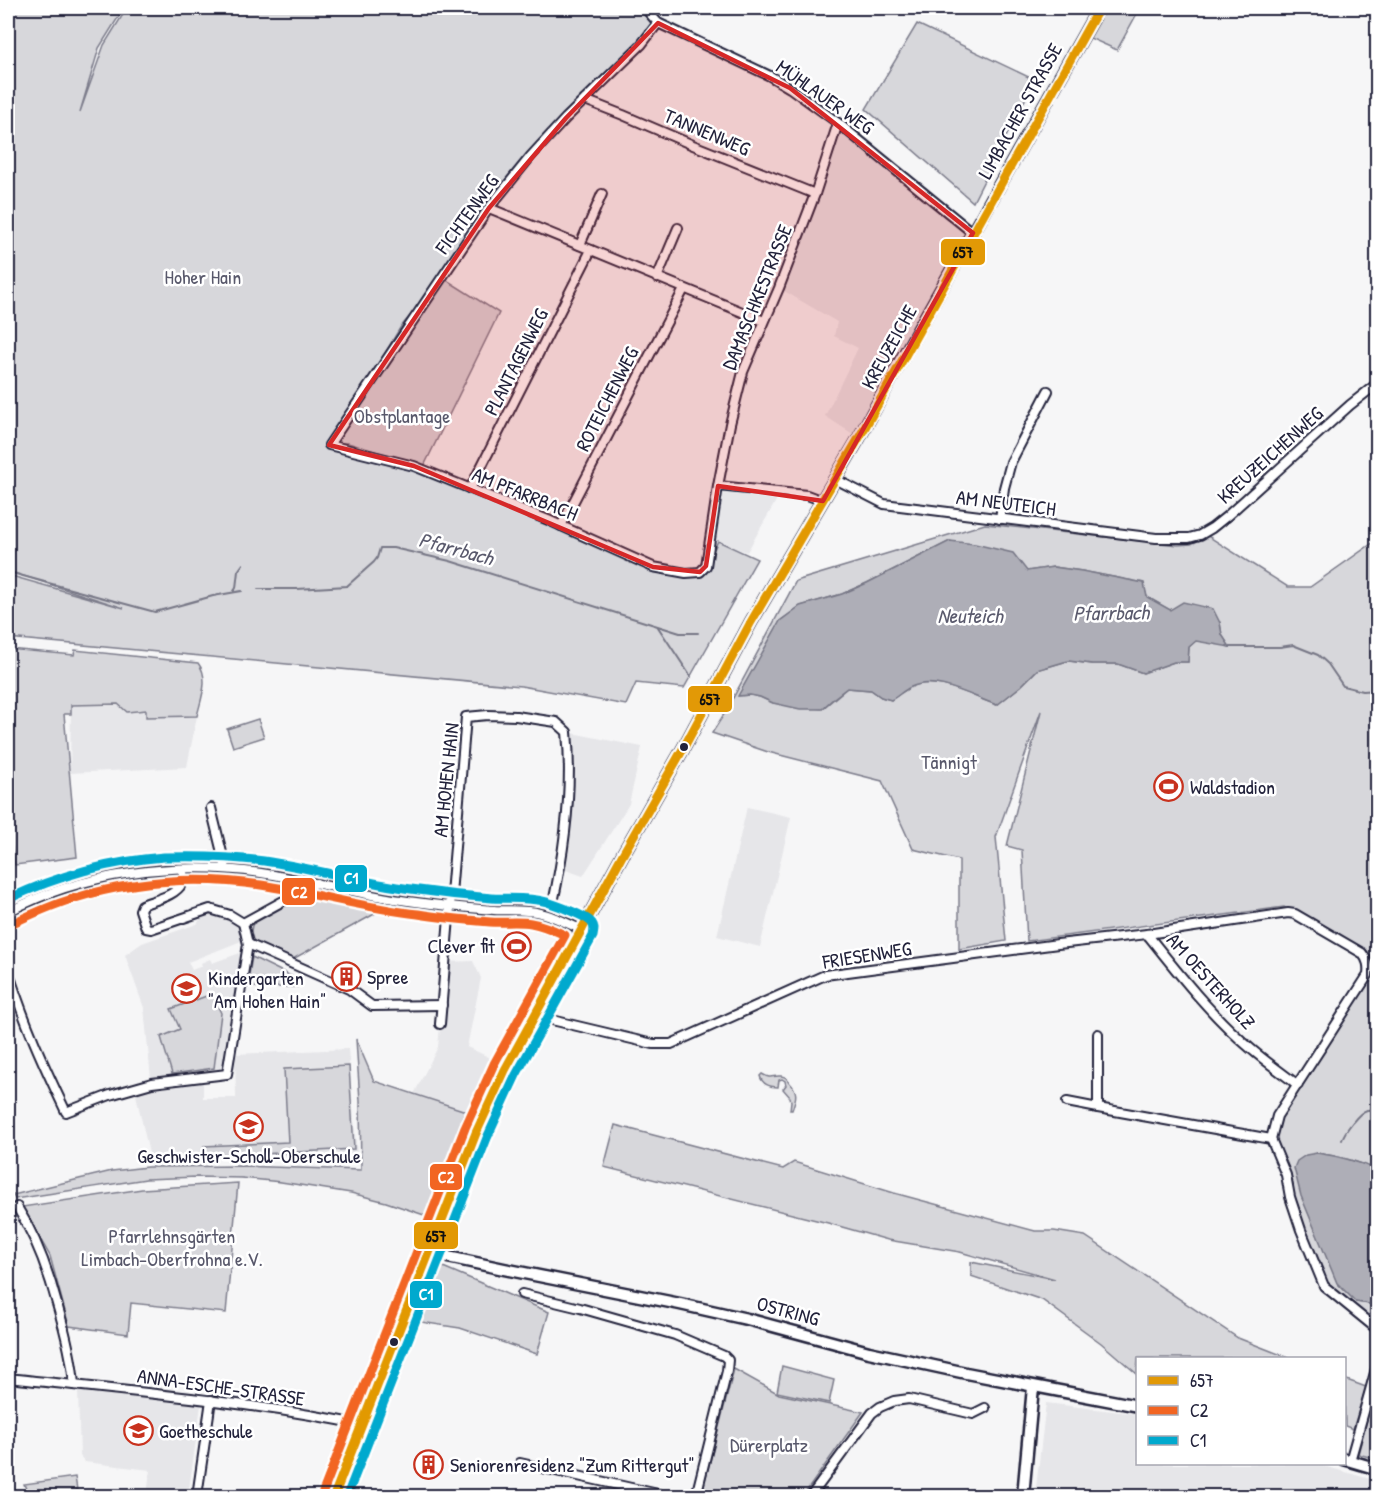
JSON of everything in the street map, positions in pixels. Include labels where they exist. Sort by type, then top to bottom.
[{"type":"main road","name":"LIMBACHER STRASSE","points":[[973,233],[1099,8]]},
{"type":"main road","name":"KREUZEICHE","points":[[334,1497],[476,1133],[505,1070],[751,622],[860,438],[973,233]]},
{"type":"main road","name":"OSTRING","points":[[429,1253],[747,1319],[869,1352],[1033,1387],[1136,1406]]},
{"type":"main road","points":[[1023,1497],[1033,1387]]},
{"type":"main road","points":[[1347,1460],[1377,1469]]},
{"type":"street","name":"MÜHLAUER WEG","points":[[645,8],[658,23],[770,76],[814,105],[973,233]]},
{"type":"street","name":"FICHTENWEG","points":[[329,445],[489,208],[531,156],[566,118],[641,45],[658,23]]},
{"type":"street","name":"TANNENWEG","points":[[585,100],[815,194]]},
{"type":"street","name":"DAMASCHKESTRASSE","points":[[706,566],[718,486],[743,372],[815,194],[838,123]]},
{"type":"street","points":[[580,245],[602,194]]},
{"type":"street","points":[[489,208],[765,321]]},
{"type":"street","points":[[657,278],[678,228]]},
{"type":"street","name":"PLANTAGENWEG","points":[[470,489],[591,250]]},
{"type":"street","name":"ROTEICHENWEG","points":[[561,526],[684,289]]},
{"type":"street","name":"KREUZEICHENWEG","points":[[1179,538],[1200,535],[1219,522],[1377,383]]},
{"type":"street","points":[[1000,519],[1004,488],[1011,462],[1048,392]]},
{"type":"street","name":"AM PFARRBACH","points":[[329,445],[414,466],[561,526],[653,567],[686,573],[700,572],[706,566]]},
{"type":"street","name":"AM NEUTEICH","points":[[836,479],[884,504],[1156,538],[1179,538]]},
{"type":"street","points":[[718,486],[807,495],[824,501]]},
{"type":"street","name":"AM HOHEN HAIN","points":[[440,1024],[466,717],[488,714],[516,716],[556,722],[567,732],[570,759],[568,807],[560,870],[553,903]]},
{"type":"street","points":[[210,808],[226,869]]},
{"type":"street","points":[[8,912],[24,903],[95,880],[144,871],[183,868],[226,869],[261,873],[450,907],[539,913],[582,930]]},
{"type":"street","points":[[8,970],[19,1007],[40,1059],[66,1112],[110,1095],[152,1083],[227,1074],[248,944],[243,923],[230,915],[210,909],[151,929],[146,928],[140,910],[142,905],[169,895],[179,888],[183,879],[183,868]]},
{"type":"street","points":[[243,923],[316,883]]},
{"type":"street","name":"AM OESTERHOLZ","points":[[1271,1139],[1277,1116],[1298,1085],[1368,975],[1367,959],[1362,953],[1295,914],[1288,913],[1147,934],[1185,982],[1249,1048],[1298,1085]]},
{"type":"street","name":"FRIESENWEG","points":[[535,1016],[635,1041],[670,1044],[825,975],[1147,934]]},
{"type":"street","points":[[248,944],[349,989],[372,1006],[442,1005]]},
{"type":"street","points":[[1098,1034],[1098,1108]]},
{"type":"street","points":[[1067,1102],[1271,1139],[1286,1175],[1290,1197],[1301,1230],[1324,1286],[1377,1330]]},
{"type":"street","points":[[17,1207],[33,1234],[51,1283],[69,1350],[74,1386]]},
{"type":"street","points":[[522,1294],[675,1335],[724,1356],[728,1360],[696,1497]]},
{"type":"street","points":[[1347,1460],[1377,1362]]},
{"type":"street","name":"ANNA-ESCHE-STRASSE","points":[[8,1378],[211,1400],[363,1425]]},
{"type":"street","points":[[811,1497],[872,1413],[880,1407],[894,1401],[909,1399],[973,1414],[985,1408]]},
{"type":"street","points":[[197,1497],[211,1400]]},
{"type":"street","points":[[520,1463],[667,1497]]},
{"type":"highlighted area","points":[[658,23],[790,88],[973,233],[823,501],[718,486],[706,566],[700,572],[653,567],[414,466],[329,445],[489,208],[566,118]]},
{"type":"shaded area","points":[[838,123],[970,231],[859,438],[825,416],[858,348],[834,336],[837,322],[779,288]]},
{"type":"shaded area","points":[[718,486],[776,491],[776,501],[747,552],[711,540]]},
{"type":"shaded area","points":[[118,704],[127,712],[146,710],[147,717],[197,716],[187,767],[70,773],[71,705]]},
{"type":"shaded area","points":[[567,732],[642,747],[629,804],[583,876],[560,868],[568,800]]},
{"type":"shaded area","points":[[747,807],[791,817],[760,947],[717,936]]},
{"type":"shaded area","name":"Kindergarten \"Am Hohen Hain\"","points":[[210,912],[232,918],[243,931],[244,940],[188,962],[192,970],[202,966],[201,963],[210,959],[212,963],[240,953],[222,1071],[151,1079],[144,1008],[125,955],[142,943],[197,924],[204,913]]},
{"type":"shaded area","points":[[473,961],[481,978],[467,1047],[495,1060],[472,1113],[414,1094],[438,1047],[446,962]]},
{"type":"shaded area","name":"Geschwister-Scholl-Oberschule","points":[[348,1049],[357,1154],[150,1158],[135,1090],[152,1085],[203,1078],[203,1098],[236,1098],[235,1054]]},
{"type":"shaded area","name":"Goetheschule","points":[[78,1391],[201,1405],[188,1496],[147,1496],[150,1470],[85,1462],[80,1456]]},
{"type":"shaded area","points":[[1046,1403],[1136,1414],[1136,1465],[1321,1465],[1377,1481],[1377,1496],[1035,1496]]},
{"type":"green space","name":"Hoher Hain","points":[[8,8],[124,8],[99,48],[80,112],[104,45],[127,8],[643,8],[658,23],[531,156],[444,275],[400,328],[330,445],[414,466],[653,567],[686,573],[706,566],[718,541],[757,559],[684,688],[636,683],[626,705],[521,686],[8,638],[8,575],[124,608],[8,571]]},
{"type":"green space","points":[[1099,8],[1140,8],[1117,50],[1083,35]]},
{"type":"green space","points":[[917,24],[1035,80],[973,202],[866,109]]},
{"type":"green space","name":"Obstplantage","points":[[445,279],[499,313],[424,466],[348,443],[334,443]]},
{"type":"green space","name":"Tännigt","points":[[985,524],[1178,545],[1191,544],[1208,536],[1288,587],[1310,587],[1377,540],[1378,1036],[1374,1045],[1378,1050],[1377,1170],[1348,1159],[1317,1153],[1356,1302],[1377,1305],[1377,1330],[1324,1286],[1271,1139],[1277,1116],[1368,975],[1367,959],[1284,907],[1027,941],[1022,850],[1007,846],[1041,711],[996,837],[1006,941],[959,949],[959,860],[913,849],[882,781],[768,752],[712,733],[796,581]],"holes":[[[950,541],[1027,571],[1054,567],[1143,583],[1147,597],[1170,610],[1220,622],[1222,635],[1229,646],[1196,640],[1189,647],[1188,662],[1174,662],[1143,673],[1118,664],[1064,662],[1037,670],[997,705],[954,688],[932,684],[911,687],[891,700],[871,690],[847,688],[822,709],[773,703],[750,695],[739,696],[781,620],[801,606],[842,594]]]},
{"type":"green space","points":[[8,649],[74,655],[75,650],[198,663],[202,669],[204,689],[197,716],[146,717],[146,710],[127,712],[118,704],[71,705],[71,714],[64,714],[77,857],[15,865],[8,829]]},
{"type":"green space","points":[[258,719],[264,737],[233,747],[227,729]]},
{"type":"green space","points":[[312,890],[389,906],[293,959],[258,946],[252,934],[254,921]]},
{"type":"green space","points":[[252,957],[297,979],[297,987],[247,987]]},
{"type":"green space","points":[[212,994],[221,1013],[214,1068],[172,1074],[161,1037],[180,1029],[171,1009]]},
{"type":"green space","points":[[356,1039],[374,1081],[472,1113],[430,1217],[351,1193],[242,1178],[146,1179],[15,1199],[13,1195],[112,1171],[147,1167],[242,1166],[361,1170]]},
{"type":"green space","points":[[349,1066],[354,1149],[205,1157],[204,1146],[288,1142],[284,1069]]},
{"type":"green space","points":[[762,1074],[768,1077],[786,1078],[795,1092],[792,1110],[790,1110],[790,1097],[783,1089],[786,1085],[785,1081],[779,1080],[778,1087],[769,1086],[761,1079]]},
{"type":"green space","points":[[615,1125],[783,1169],[794,1162],[894,1193],[1035,1231],[1054,1231],[1085,1236],[1238,1338],[1286,1357],[1136,1357],[1136,1373],[1101,1343],[1042,1300],[971,1276],[971,1262],[1055,1279],[960,1252],[888,1240],[604,1167]]},
{"type":"green space","name":"Pfarrlehnsgärten Limbach-Oberfrohna e.V.","points":[[238,1183],[226,1313],[131,1303],[128,1334],[69,1326],[50,1256],[22,1207],[142,1189]]},
{"type":"green space","points":[[436,1264],[549,1312],[537,1354],[460,1328],[414,1321]]},
{"type":"green space","points":[[782,1366],[834,1380],[829,1403],[777,1392]]},
{"type":"green space","name":"Dürerplatz","points":[[734,1369],[779,1394],[863,1412],[803,1496],[701,1496]]},
{"type":"green space","points":[[1346,1380],[1366,1387],[1353,1429],[1346,1426]]},
{"type":"green space","points":[[1372,1401],[1377,1402],[1377,1459],[1358,1454]]},
{"type":"green space","points":[[75,1477],[78,1496],[29,1496],[24,1484]]},
{"type":"water","name":"Neuteich","points":[[950,541],[1013,553],[1027,571],[1053,567],[1144,583],[1147,597],[1170,610],[1183,602],[1213,609],[1220,623],[1222,635],[1230,647],[1196,641],[1189,647],[1188,662],[1174,662],[1143,673],[1118,664],[1064,662],[1037,670],[997,705],[954,688],[932,684],[911,687],[891,700],[871,690],[847,688],[822,709],[800,709],[773,703],[760,697],[738,696],[780,621],[800,606],[842,594]]},
{"type":"water","points":[[1317,1153],[1348,1159],[1377,1170],[1378,1198],[1375,1222],[1378,1250],[1377,1305],[1356,1302],[1337,1283],[1301,1196],[1294,1168],[1297,1161],[1306,1155]]},
{"type":"waterway","name":"Pfarrbach","points":[[258,589],[347,586],[374,562],[380,548],[393,548],[450,561],[680,633],[698,633]]},
{"type":"waterway","points":[[234,591],[238,571],[243,564]]},
{"type":"waterway","name":"Pfarrbach","points":[[8,572],[155,612],[213,596],[242,591]]},
{"type":"waterway","name":"Pfarrbach","points":[[658,627],[691,677]]},
{"type":"waterway","name":"Pfarrbach","points":[[1227,646],[1280,647],[1293,645],[1318,655],[1328,664],[1343,686],[1363,691],[1378,690]]},
{"type":"waterway","points":[[1342,1140],[1360,1114],[1367,1110],[1378,1109]]},
{"type":"transit line","name":"657","points":[[334,1496],[476,1133],[505,1070],[751,622],[859,438],[1099,8]]},
{"type":"transit line","name":"C1","points":[[8,899],[45,883],[104,866],[164,857],[214,857],[283,864],[431,892],[540,900],[578,914],[593,925],[593,936],[516,1075],[487,1138],[347,1496]]},
{"type":"transit line","name":"C2","points":[[13,923],[65,901],[95,893],[142,884],[190,880],[261,885],[436,917],[531,923],[565,935],[494,1064],[465,1128],[323,1492]]},
{"type":"place","name":"Waldstadion","points":[[1169,787]]},
{"type":"place","name":"Clever fit","points":[[516,946]]},
{"type":"place","name":"Spree","points":[[346,977]]},
{"type":"place","name":"Kindergarten \"Am Hohen Hain\"","points":[[187,989]]},
{"type":"place","name":"Geschwister-Scholl-Oberschule","points":[[249,1126]]},
{"type":"place","name":"Goetheschule","points":[[138,1431]]},
{"type":"place","name":"Seniorenresidenz \"Zum Rittergut\"","points":[[429,1465]]}]
